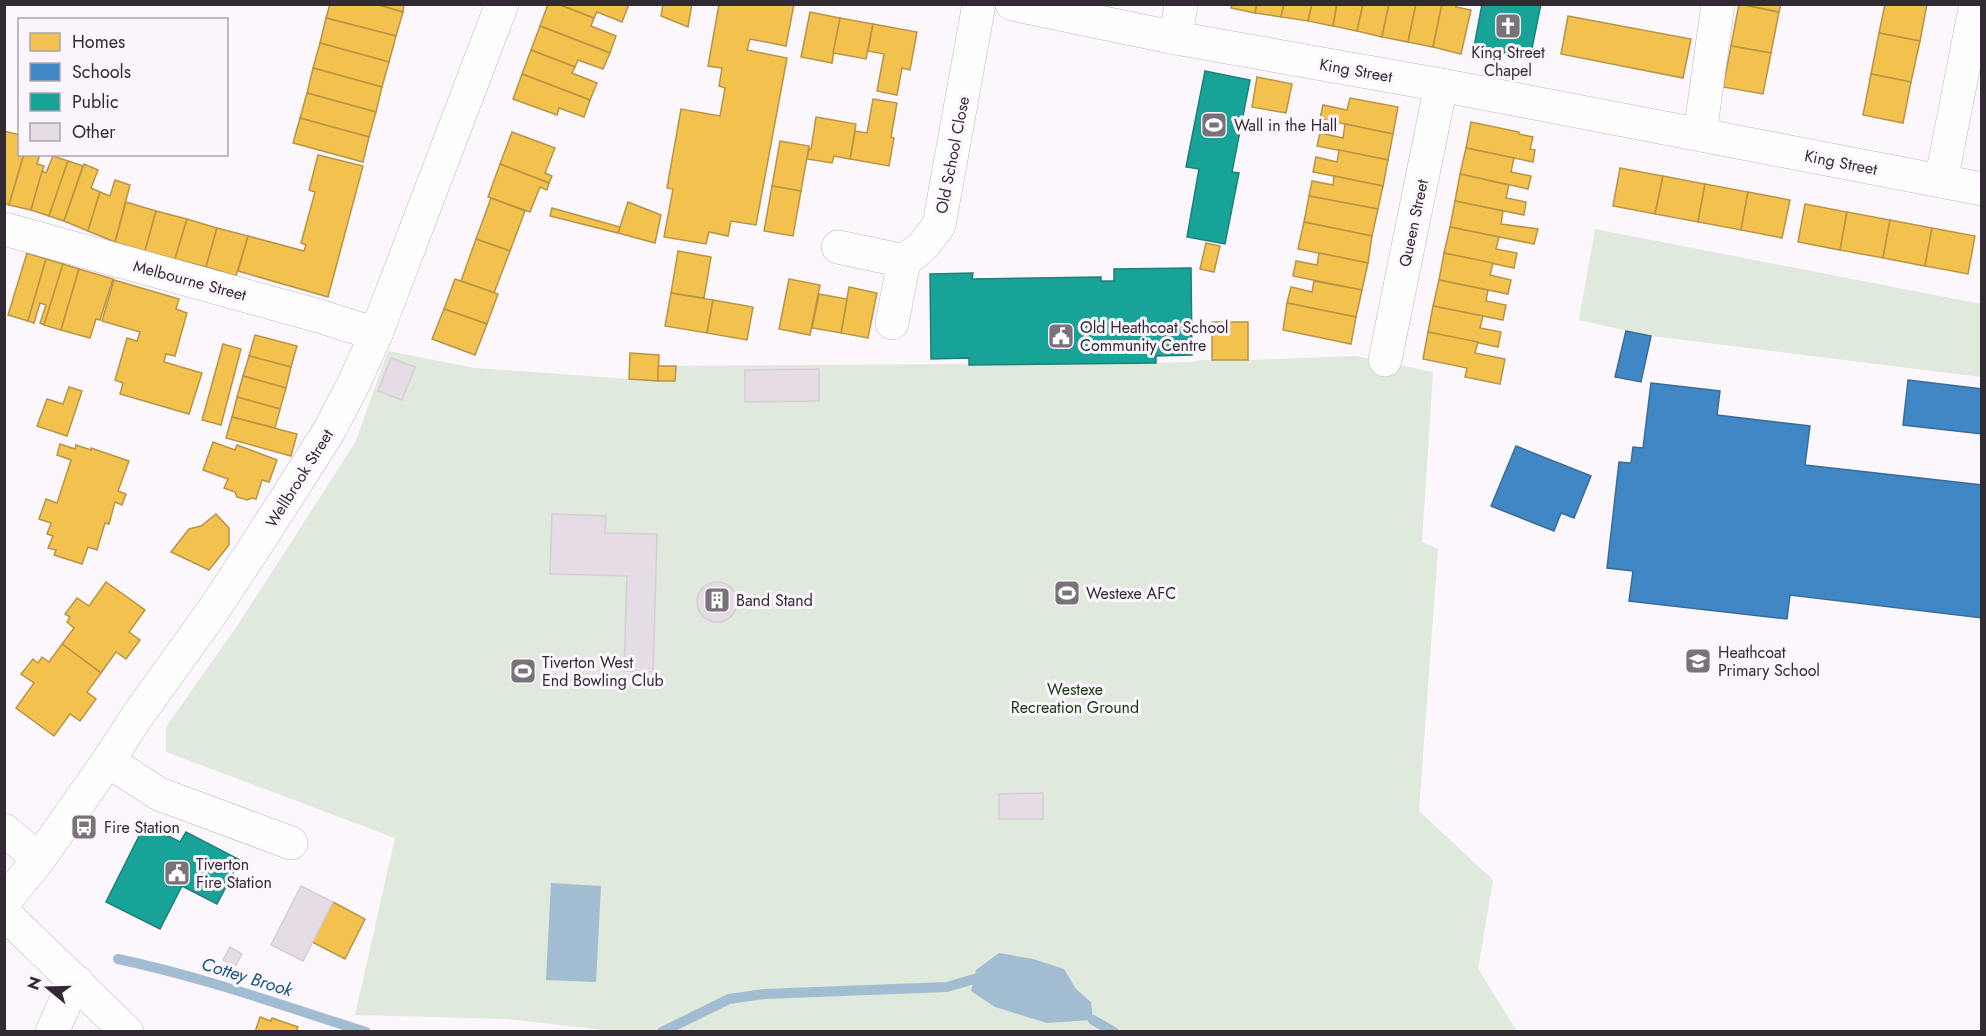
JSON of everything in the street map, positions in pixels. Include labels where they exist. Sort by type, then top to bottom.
[{"type":"street","name":"Wellbrook Street","points":[[4,902],[39,859],[229,586],[329,431],[376,334],[502,4]]},
{"type":"street","name":"Old School Close","points":[[904,261],[922,246],[939,225],[979,4]]},
{"type":"street","name":"King Street","points":[[1012,4],[1176,38],[1442,85],[1982,189]]},
{"type":"street","points":[[1176,38],[1181,4]]},
{"type":"street","points":[[1700,134],[1718,4]]},
{"type":"street","points":[[1941,181],[1976,4]]},
{"type":"street","name":"Queen Street","points":[[1385,360],[1442,85]]},
{"type":"street","name":"Melbourne Street","points":[[4,229],[319,316],[376,334]]},
{"type":"street","points":[[838,247],[904,261],[892,323]]},
{"type":"street","points":[[108,761],[159,794],[291,843]]},
{"type":"street","points":[[4,830],[39,859]]},
{"type":"street","points":[[4,913],[127,1032]]},
{"type":"street","points":[[52,1032],[77,982]]},
{"type":"green space","points":[[1595,229],[1981,304],[1981,377],[1651,336],[1579,320]]},
{"type":"green space","name":"Westexe Recreation Ground","points":[[388,351],[475,368],[657,381],[658,366],[1156,363],[1356,356],[1433,372],[1422,542],[1438,549],[1419,811],[1493,880],[1478,969],[1517,1031],[621,1032],[507,1019],[355,1015],[395,838],[166,752],[166,727],[239,623],[355,443]]},
{"type":"water","points":[[551,883],[601,886],[596,982],[546,980]]},
{"type":"water","points":[[999,953],[1033,959],[1064,969],[1076,989],[1091,1002],[1093,1020],[1047,1023],[995,1007],[971,991],[976,970]]},
{"type":"building: Homes","points":[[330,4],[376,4],[403,12],[396,36],[326,18]]},
{"type":"building: Homes","points":[[376,4],[404,4],[403,12]]},
{"type":"building: Homes","points":[[548,4],[558,4],[594,18],[591,26],[616,36],[610,53],[540,26]]},
{"type":"building: Homes","points":[[558,4],[629,4],[622,22],[597,12],[594,18]]},
{"type":"building: Homes","points":[[663,4],[692,4],[688,27],[661,16]]},
{"type":"building: Homes","points":[[719,4],[794,4],[786,46],[750,39],[747,50],[787,58],[756,225],[731,221],[728,236],[709,232],[706,244],[664,237],[673,189],[667,188],[681,109],[720,116],[725,88],[719,86],[722,68],[708,66]]},
{"type":"building: Homes","points":[[1232,4],[1257,4],[1255,13],[1231,8]]},
{"type":"building: Homes","points":[[1257,4],[1284,4],[1281,17],[1255,13]]},
{"type":"building: Homes","points":[[1284,4],[1312,4],[1308,21],[1281,17]]},
{"type":"building: Homes","points":[[1312,4],[1337,4],[1333,26],[1308,21]]},
{"type":"building: Homes","points":[[1337,4],[1363,4],[1357,31],[1333,26]]},
{"type":"building: Homes","points":[[1363,4],[1389,4],[1382,37],[1357,31]]},
{"type":"building: Homes","points":[[1389,4],[1416,4],[1408,42],[1382,37]]},
{"type":"building: Homes","points":[[1416,4],[1442,4],[1433,47],[1408,42]]},
{"type":"building: Homes","points":[[1442,4],[1457,4],[1456,7],[1471,10],[1461,54],[1433,47]]},
{"type":"building: Homes","points":[[1739,4],[1779,12],[1771,53],[1731,46]]},
{"type":"building: Homes","points":[[1741,4],[1781,4],[1779,12]]},
{"type":"building: Homes","points":[[1885,4],[1927,4],[1920,41],[1879,33]]},
{"type":"building: Homes","points":[[810,12],[840,18],[832,63],[801,57]]},
{"type":"building: Homes","points":[[1568,16],[1691,39],[1683,78],[1561,54]]},
{"type":"building: Homes","points":[[326,18],[396,36],[389,62],[320,43]]},
{"type":"building: Homes","points":[[840,18],[873,24],[866,59],[833,53]]},
{"type":"building: Homes","points":[[873,24],[917,32],[910,70],[902,68],[897,95],[877,91],[884,54],[868,51]]},
{"type":"building: Homes","points":[[540,26],[610,53],[603,69],[578,60],[575,67],[531,50]]},
{"type":"building: Homes","points":[[1879,33],[1920,41],[1911,82],[1871,74]]},
{"type":"building: Homes","points":[[320,43],[389,62],[382,87],[313,68]]},
{"type":"building: Homes","points":[[1731,46],[1771,53],[1763,94],[1723,87]]},
{"type":"building: Homes","points":[[531,50],[575,67],[572,73],[597,83],[590,100],[522,74]]},
{"type":"building: Homes","points":[[313,68],[382,87],[376,112],[307,93]]},
{"type":"building: Homes","points":[[522,74],[590,100],[584,117],[559,108],[557,115],[513,99]]},
{"type":"building: Homes","points":[[1871,74],[1911,82],[1903,123],[1863,115]]},
{"type":"building: Homes","points":[[1257,77],[1292,84],[1286,113],[1252,107]]},
{"type":"building: Homes","points":[[307,93],[376,112],[369,137],[300,118]]},
{"type":"building: Homes","points":[[1350,98],[1398,107],[1393,134],[1320,119],[1323,105],[1347,110]]},
{"type":"building: Homes","points":[[873,99],[897,103],[889,166],[850,159],[855,131],[867,133]]},
{"type":"building: Homes","points":[[816,117],[856,124],[850,159],[834,156],[832,163],[807,159],[809,149],[811,149]]},
{"type":"building: Homes","points":[[300,118],[369,137],[363,162],[293,143]]},
{"type":"building: Homes","points":[[1471,122],[1533,137],[1530,149],[1535,150],[1533,162],[1466,148]]},
{"type":"building: Homes","points":[[1345,124],[1393,134],[1388,160],[1317,146],[1320,133],[1343,138]]},
{"type":"building: Homes","points":[[4,131],[18,134],[18,156],[23,156],[9,205],[4,203]]},
{"type":"building: Homes","points":[[512,132],[555,148],[545,173],[552,176],[549,183],[500,164]]},
{"type":"building: Homes","points":[[780,141],[809,146],[801,191],[772,186]]},
{"type":"building: Homes","points":[[1466,148],[1514,158],[1511,172],[1531,176],[1528,189],[1460,174]]},
{"type":"building: Homes","points":[[1339,150],[1388,160],[1383,186],[1313,172],[1316,157],[1337,162]]},
{"type":"building: Homes","points":[[318,155],[363,166],[328,297],[238,271],[248,236],[304,251],[306,245],[301,243],[315,192],[309,190]]},
{"type":"building: Homes","points":[[23,156],[39,156],[37,164],[44,166],[31,210],[9,205]]},
{"type":"building: Homes","points":[[53,156],[68,161],[49,216],[31,210],[42,171],[46,173]]},
{"type":"building: Homes","points":[[68,161],[83,166],[64,221],[49,216]]},
{"type":"building: Homes","points":[[84,164],[98,170],[91,188],[100,192],[88,231],[64,221]]},
{"type":"building: Homes","points":[[500,164],[549,183],[547,190],[540,187],[530,212],[488,197]]},
{"type":"building: Homes","points":[[1620,168],[1663,176],[1655,214],[1613,206]]},
{"type":"building: Homes","points":[[1460,174],[1509,185],[1506,198],[1526,202],[1524,215],[1455,201]]},
{"type":"building: Homes","points":[[1334,176],[1383,186],[1378,209],[1309,196],[1312,181],[1333,185]]},
{"type":"building: Homes","points":[[1663,176],[1705,184],[1698,222],[1655,214]]},
{"type":"building: Homes","points":[[115,180],[130,185],[115,242],[88,231],[100,192],[110,196]]},
{"type":"building: Homes","points":[[1705,184],[1748,192],[1741,230],[1698,222]]},
{"type":"building: Homes","points":[[772,186],[801,191],[793,236],[764,231]]},
{"type":"building: Homes","points":[[1748,192],[1790,200],[1782,238],[1741,230]]},
{"type":"building: Homes","points":[[1309,196],[1378,209],[1372,236],[1304,222]]},
{"type":"building: Homes","points":[[491,198],[525,211],[510,251],[476,239]]},
{"type":"building: Homes","points":[[1455,201],[1503,211],[1501,224],[1538,229],[1534,244],[1450,227]]},
{"type":"building: Homes","points":[[126,202],[156,211],[145,251],[115,242]]},
{"type":"building: Homes","points":[[628,202],[661,215],[655,243],[618,233]]},
{"type":"building: Homes","points":[[1805,204],[1847,212],[1840,250],[1798,242]]},
{"type":"building: Homes","points":[[552,208],[620,227],[618,233],[550,216]]},
{"type":"building: Homes","points":[[156,211],[187,219],[175,259],[145,251]]},
{"type":"building: Homes","points":[[1847,212],[1890,220],[1883,258],[1840,250]]},
{"type":"building: Homes","points":[[187,219],[217,228],[206,267],[175,259]]},
{"type":"building: Homes","points":[[1890,220],[1932,228],[1925,266],[1883,258]]},
{"type":"building: Homes","points":[[1304,222],[1372,236],[1368,263],[1298,249]]},
{"type":"building: Homes","points":[[1450,227],[1499,237],[1496,249],[1517,253],[1514,268],[1444,253]]},
{"type":"building: Homes","points":[[217,228],[248,236],[236,276],[206,267]]},
{"type":"building: Homes","points":[[1932,228],[1975,236],[1968,274],[1925,266]]},
{"type":"building: Homes","points":[[476,239],[510,251],[494,293],[461,281]]},
{"type":"building: Homes","points":[[1206,243],[1220,246],[1214,272],[1200,269]]},
{"type":"building: Homes","points":[[678,251],[711,257],[704,298],[671,293]]},
{"type":"building: Homes","points":[[27,253],[46,259],[28,321],[8,315]]},
{"type":"building: Homes","points":[[1319,253],[1368,263],[1362,290],[1293,276],[1296,261],[1317,265]]},
{"type":"building: Homes","points":[[1444,253],[1493,263],[1490,275],[1511,280],[1508,294],[1439,280]]},
{"type":"building: Homes","points":[[46,259],[63,264],[44,325],[40,323],[46,305],[40,303],[34,323],[28,321]]},
{"type":"building: Homes","points":[[63,264],[79,269],[61,330],[44,325]]},
{"type":"building: Homes","points":[[79,269],[113,279],[100,320],[96,319],[90,338],[61,330]]},
{"type":"building: Homes","points":[[455,279],[498,294],[487,324],[444,309]]},
{"type":"building: Homes","points":[[789,279],[820,285],[810,335],[779,329]]},
{"type":"building: Homes","points":[[114,280],[179,299],[176,309],[187,313],[175,356],[166,354],[164,362],[202,373],[189,414],[120,394],[123,383],[115,380],[127,338],[137,341],[140,332],[102,321]]},
{"type":"building: Homes","points":[[1439,280],[1488,290],[1486,301],[1506,305],[1503,320],[1433,306]]},
{"type":"building: Homes","points":[[1314,281],[1362,290],[1356,317],[1287,303],[1291,287],[1312,292]]},
{"type":"building: Homes","points":[[849,287],[877,293],[868,338],[841,333]]},
{"type":"building: Homes","points":[[671,293],[713,300],[707,333],[665,326]]},
{"type":"building: Homes","points":[[819,294],[847,299],[841,333],[812,328]]},
{"type":"building: Homes","points":[[713,300],[753,307],[747,340],[707,333]]},
{"type":"building: Homes","points":[[1287,303],[1356,317],[1351,344],[1283,330]]},
{"type":"building: Homes","points":[[1433,306],[1483,316],[1480,328],[1501,332],[1498,347],[1428,332]]},
{"type":"building: Homes","points":[[444,309],[487,324],[475,355],[432,339]]},
{"type":"building: Homes","points":[[1212,322],[1248,322],[1248,360],[1212,360]]},
{"type":"building: Homes","points":[[1428,332],[1478,342],[1475,353],[1505,359],[1500,384],[1465,377],[1467,368],[1423,359]]},
{"type":"building: Homes","points":[[255,335],[297,346],[291,367],[249,356]]},
{"type":"building: Homes","points":[[223,344],[241,349],[221,425],[202,420]]},
{"type":"building: Homes","points":[[630,353],[659,355],[658,381],[629,379]]},
{"type":"building: Homes","points":[[249,356],[291,367],[286,388],[243,376]]},
{"type":"building: Homes","points":[[658,366],[676,366],[675,381],[658,381]]},
{"type":"building: Homes","points":[[243,376],[286,388],[280,409],[237,397]]},
{"type":"building: Homes","points":[[69,387],[82,391],[67,436],[37,426],[47,399],[63,404]]},
{"type":"building: Homes","points":[[237,397],[280,409],[275,428],[232,417]]},
{"type":"building: Homes","points":[[232,417],[297,434],[291,456],[226,438]]},
{"type":"building: Homes","points":[[213,442],[235,450],[237,445],[277,460],[269,482],[262,480],[256,499],[247,500],[237,497],[235,492],[224,488],[228,479],[203,470]]},
{"type":"building: Homes","points":[[60,444],[75,449],[76,445],[91,450],[91,448],[129,461],[118,491],[126,494],[122,505],[115,502],[109,524],[105,523],[97,550],[88,547],[82,564],[54,555],[56,550],[48,548],[53,536],[47,534],[51,523],[39,519],[46,499],[57,503],[71,460],[57,455]]},
{"type":"building: Homes","points":[[216,514],[229,528],[229,545],[209,570],[171,552],[189,529],[201,526]]},
{"type":"building: Homes","points":[[106,582],[145,610],[129,632],[140,640],[126,659],[116,652],[101,673],[62,644],[74,628],[67,622],[70,617],[65,614],[77,598],[89,606]]},
{"type":"building: Homes","points":[[62,644],[101,673],[87,692],[96,699],[80,721],[70,714],[54,736],[16,708],[34,683],[21,674],[33,659],[38,663],[42,657],[49,662]]},
{"type":"building: Homes","points":[[333,902],[365,919],[345,959],[312,942]]},
{"type":"building: Homes","points":[[260,1017],[271,1021],[272,1018],[298,1027],[296,1032],[255,1032]]},
{"type":"building: Schools","points":[[1626,331],[1651,336],[1641,382],[1615,377]]},
{"type":"building: Schools","points":[[1908,380],[1982,389],[1982,434],[1903,425]]},
{"type":"building: Schools","points":[[1651,383],[1720,391],[1717,415],[1810,426],[1805,465],[1982,485],[1982,618],[1790,595],[1787,619],[1629,601],[1633,571],[1607,568],[1619,462],[1631,463],[1633,447],[1643,448]]},
{"type":"building: Schools","points":[[1516,446],[1591,476],[1574,518],[1561,513],[1554,531],[1491,506]]},
{"type":"building: Public","name":"King Street Chapel","points":[[1482,4],[1541,4],[1530,58],[1474,47]]},
{"type":"building: Public","points":[[1205,71],[1250,80],[1232,172],[1239,173],[1225,244],[1187,237],[1199,169],[1186,167]]},
{"type":"building: Public","name":"Old Heathcoat School Community Centre","points":[[1191,268],[1192,355],[1156,356],[1156,363],[969,365],[969,358],[931,359],[930,274],[973,273],[972,279],[1101,277],[1101,281],[1114,281],[1114,269]]},
{"type":"building: Public","name":"Tiverton Fire Station","points":[[145,824],[180,842],[186,832],[240,860],[217,904],[182,886],[160,929],[106,902]]},
{"type":"building: Other","points":[[391,358],[415,367],[402,400],[378,391]]},
{"type":"building: Other","points":[[819,369],[819,401],[745,402],[745,370]]},
{"type":"building: Other","points":[[552,514],[606,516],[605,533],[657,534],[653,672],[624,671],[627,576],[550,574]]},
{"type":"building: Other","name":"Band Stand","points":[[717,582],[725,583],[731,588],[736,594],[736,610],[731,616],[725,621],[717,622],[709,621],[703,616],[698,610],[697,602],[698,594],[703,588],[709,583]]},
{"type":"building: Other","points":[[1043,793],[1043,819],[999,819],[999,794]]},
{"type":"building: Other","points":[[301,886],[333,902],[303,961],[271,945]]},
{"type":"building: Other","points":[[230,947],[242,954],[235,967],[223,960]]},
{"type":"waterway","name":"Cottey Brook","points":[[118,959],[212,983],[366,1032]]},
{"type":"waterway","points":[[662,1032],[729,999],[764,994],[947,987],[974,979]]},
{"type":"waterway","points":[[1093,1020],[1114,1032]]},
{"type":"place","name":"King Street Chapel","points":[[1508,26]]},
{"type":"place","name":"Wall in the Hall","points":[[1214,125]]},
{"type":"place","name":"Old Heathcoat School Community Centre","points":[[1061,336]]},
{"type":"place","name":"Westexe AFC","points":[[1067,593]]},
{"type":"place","name":"Band Stand","points":[[717,600]]},
{"type":"place","name":"Heathcoat Primary School","points":[[1698,661]]},
{"type":"place","name":"Tiverton West End Bowling Club","points":[[523,671]]},
{"type":"place","name":"Fire Station","points":[[84,827]]},
{"type":"place","name":"Tiverton Fire Station","points":[[177,873]]}]
